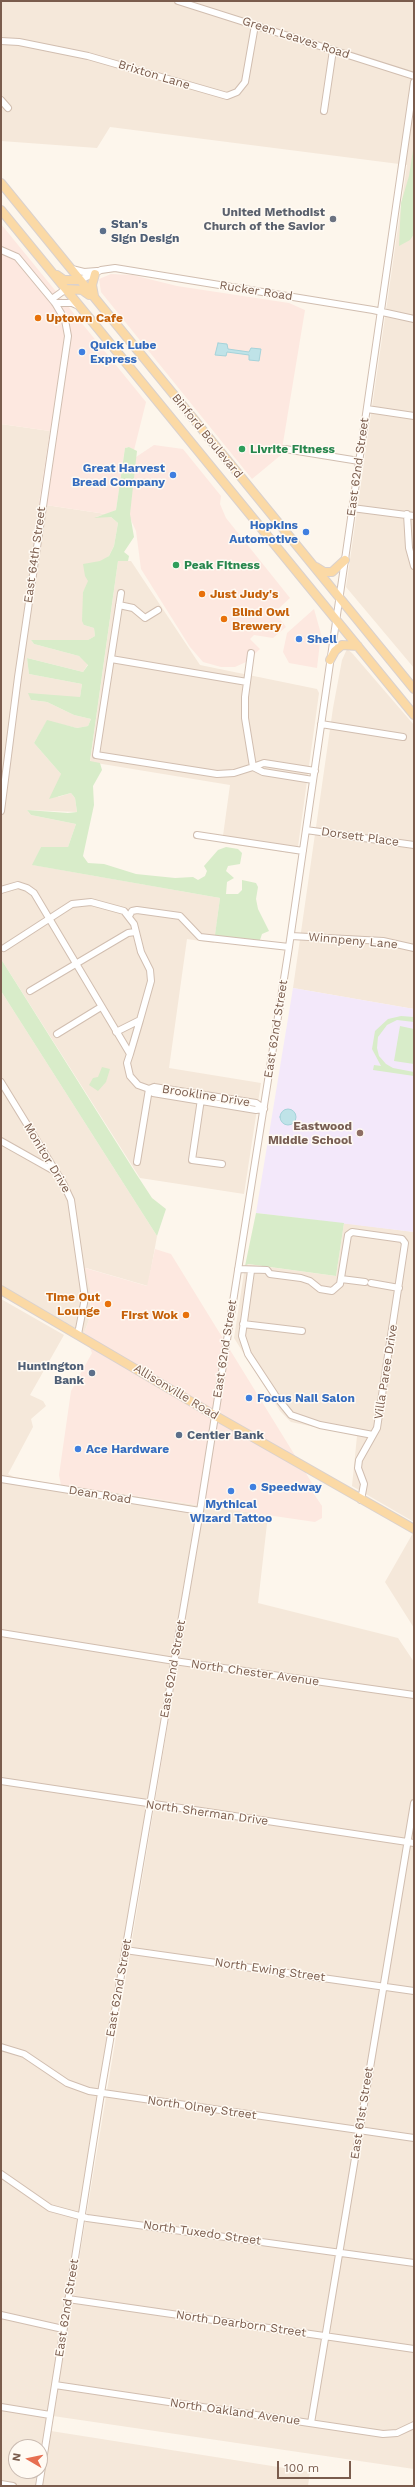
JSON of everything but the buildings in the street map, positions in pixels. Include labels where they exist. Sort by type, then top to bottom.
[{"type":"main road","name":"Binford Boulevard","points":[[1,183],[414,689]]},
{"type":"main road","name":"Binford Boulevard","points":[[1,210],[414,715]]},
{"type":"main road","points":[[53,273],[64,280],[80,280]]},
{"type":"main road","points":[[95,298],[92,284],[96,273]]},
{"type":"main road","points":[[66,290],[82,290],[95,298]]},
{"type":"main road","points":[[311,563],[324,572],[332,572],[345,560]]},
{"type":"main road","points":[[330,660],[335,651],[342,645],[358,646]]},
{"type":"main road","name":"Allisonville Road","points":[[1,1290],[361,1500],[414,1527]]},
{"type":"street","name":"Green Leaves Road","points":[[178,1],[414,76]]},
{"type":"street","name":"Brixton Lane","points":[[1,41],[19,42],[88,56],[227,96],[237,92],[245,82],[255,25]]},
{"type":"street","points":[[324,111],[333,50]]},
{"type":"street","name":"East 62nd Street","points":[[39,2486],[101,2094],[200,1511],[214,1415],[290,947],[339,598],[355,508],[359,461],[414,82]]},
{"type":"street","points":[[1,100],[8,108]]},
{"type":"street","points":[[1,250],[17,257],[53,301],[72,303],[80,307]]},
{"type":"street","name":"Rucker Road","points":[[80,280],[108,268],[126,270],[414,319]]},
{"type":"street","name":"Rucker Road","points":[[71,269],[96,273]]},
{"type":"street","points":[[53,301],[66,290]]},
{"type":"street","name":"East 64th Street","points":[[1,811],[38,531],[68,338],[65,320],[53,301]]},
{"type":"street","points":[[367,409],[414,416]]},
{"type":"street","points":[[285,449],[359,461]]},
{"type":"street","points":[[355,508],[414,516]]},
{"type":"street","points":[[407,514],[409,548],[414,566]]},
{"type":"street","points":[[121,593],[96,755],[220,774],[234,773],[264,763],[315,771]]},
{"type":"street","points":[[119,605],[132,608],[145,618],[158,610]]},
{"type":"street","points":[[251,653],[247,682],[246,725],[253,767]]},
{"type":"street","points":[[111,659],[247,682]]},
{"type":"street","points":[[322,724],[404,737]]},
{"type":"street","points":[[253,767],[263,772],[313,780]]},
{"type":"street","name":"Dorsett Place","points":[[306,830],[414,845]]},
{"type":"street","points":[[197,835],[303,851]]},
{"type":"street","points":[[1,890],[16,885],[29,889],[50,920],[75,965],[130,1054]]},
{"type":"street","points":[[4,948],[50,920],[68,906],[86,902],[117,908],[129,916],[132,911],[137,910],[180,916],[200,937],[290,947]]},
{"type":"street","name":"Brookline Drive","points":[[129,916],[151,976],[127,1063],[129,1074],[136,1084],[149,1089],[154,1087],[201,1098],[256,1104],[264,1109]]},
{"type":"street","points":[[30,991],[128,933],[136,932]]},
{"type":"street","name":"Winnpeny Lane","points":[[291,936],[331,940],[383,941],[414,948]]},
{"type":"street","points":[[57,1034],[101,1007]]},
{"type":"street","points":[[116,1032],[140,1020]]},
{"type":"street","name":"Monitor Drive","points":[[1,1082],[68,1191],[73,1207],[83,1285],[84,1308],[78,1334]]},
{"type":"street","points":[[137,1162],[149,1089]]},
{"type":"street","points":[[201,1098],[192,1160],[222,1164]]},
{"type":"street","points":[[1,1141],[57,1173]]},
{"type":"street","name":"Villa Paree Drive","points":[[341,1279],[348,1235],[352,1232],[402,1239],[406,1246],[378,1428],[358,1460],[358,1468],[364,1484],[361,1500]]},
{"type":"street","points":[[238,1269],[251,1271],[258,1269],[267,1270],[270,1274],[301,1278],[310,1281],[320,1289],[332,1292],[340,1284],[341,1279],[399,1288]]},
{"type":"street","points":[[251,1271],[242,1336],[253,1361],[291,1415],[320,1425],[373,1435]]},
{"type":"street","points":[[243,1324],[302,1330]]},
{"type":"street","name":"Dean Road","points":[[2,1478],[200,1511]]},
{"type":"street","name":"North Chester Avenue","points":[[1,1633],[174,1661],[414,1695]]},
{"type":"street","name":"North Sherman Drive","points":[[1,1781],[150,1805],[414,1843]]},
{"type":"street","name":"East 61st Street","points":[[311,2423],[324,2336],[340,2252],[414,1804]]},
{"type":"street","name":"North Ewing Street","points":[[125,1950],[414,1991]]},
{"type":"street","name":"North Olney Street","points":[[1,2046],[24,2054],[72,2085],[101,2094],[414,2138]]},
{"type":"street","name":"North Tuxedo Street","points":[[1,2174],[20,2185],[50,2208],[82,2215],[414,2263]]},
{"type":"street","name":"North Dearborn Street","points":[[68,2299],[414,2349]]},
{"type":"street","points":[[1,2315],[63,2329]]},
{"type":"street","name":"North Oakland Avenue","points":[[55,2385],[390,2434],[404,2431],[414,2425]]},
{"type":"street","points":[[1,2407],[50,2415]]},
{"type":"street","points":[[1,2484],[13,2486]]},
{"type":"shaded area","points":[[1,1],[414,1],[414,668],[346,587],[407,165],[110,127],[97,148],[1,141]]},
{"type":"shaded area","points":[[1,224],[146,402],[134,450],[129,447],[125,448],[116,510],[106,514],[39,504],[50,431],[1,424]]},
{"type":"shaded area","points":[[111,274],[133,275],[177,286],[289,303],[305,310],[281,455],[252,479],[101,292],[99,279]]},
{"type":"shaded area","points":[[1,424],[50,431],[39,504],[106,514],[96,517],[111,517],[118,523],[114,546],[109,556],[100,562],[83,592],[84,625],[94,628],[95,636],[88,640],[31,640],[34,644],[79,656],[88,664],[83,672],[27,658],[29,674],[82,684],[80,697],[31,700],[47,702],[74,715],[91,719],[88,726],[77,728],[47,721],[34,743],[61,774],[58,797],[71,793],[75,798],[77,812],[27,810],[31,815],[76,824],[68,847],[41,847],[33,865],[220,898],[214,943],[187,939],[169,1068],[261,1083],[244,1194],[140,1178],[1,959]]},
{"type":"shaded area","points":[[154,445],[183,449],[221,496],[220,504],[226,518],[290,598],[275,612],[286,627],[273,638],[254,635],[250,639],[260,649],[246,662],[235,667],[221,667],[203,662],[190,647],[141,569],[136,531],[127,511],[136,457]]},
{"type":"shaded area","points":[[118,561],[131,561],[200,665],[317,689],[319,693],[297,854],[222,843],[230,785],[90,762]]},
{"type":"shaded area","points":[[314,609],[321,634],[317,668],[289,663],[283,652],[287,633]]},
{"type":"shaded area","points":[[347,649],[414,725],[414,1009],[293,988],[333,708],[342,660]]},
{"type":"shaded area","points":[[293,988],[414,1009],[414,1232],[256,1213]]},
{"type":"shaded area","points":[[1,991],[157,1236],[148,1286],[86,1268],[91,1293],[90,1317],[84,1333],[1,1285]]},
{"type":"shaded area","points":[[344,1223],[414,1232],[414,1522],[352,1486],[357,1436],[291,1422],[280,1411],[234,1338],[245,1266],[247,1264],[336,1276]]},
{"type":"shaded area","points":[[155,1249],[171,1254],[315,1488],[312,1491],[322,1506],[322,1518],[315,1522],[61,1485],[59,1475],[71,1391],[92,1353],[84,1333],[90,1317],[91,1293],[85,1268],[147,1286]]},
{"type":"shaded area","points":[[1,1299],[64,1335],[30,1395],[43,1401],[46,1406],[31,1419],[33,1427],[8,1474],[14,1477],[61,1485],[197,1505],[43,2439],[8,2439],[8,2479],[36,2479],[35,2486],[1,2486]]},
{"type":"shaded area","points":[[204,1506],[268,1515],[258,1603],[398,1638],[414,1662],[414,2469],[53,2416]]},
{"type":"shaded area","points":[[413,1533],[414,1534],[414,1628],[385,1582]]},
{"type":"shaded area","points":[[51,2431],[310,2472],[308,2486],[42,2486],[43,2479],[48,2479],[48,2449]]},
{"type":"green space","points":[[414,144],[414,234],[410,240],[399,246],[401,203],[409,176]]},
{"type":"green space","points":[[129,447],[137,451],[130,514],[134,537],[124,552],[129,556],[128,561],[118,561],[90,761],[100,763],[102,770],[93,786],[94,805],[83,856],[88,863],[104,864],[136,874],[175,878],[193,877],[198,880],[205,876],[207,871],[204,866],[218,850],[226,847],[238,849],[242,853],[240,864],[228,866],[226,871],[234,878],[227,882],[226,894],[238,894],[242,890],[242,880],[256,883],[258,887],[256,899],[258,909],[269,931],[262,934],[258,946],[214,942],[220,898],[32,865],[41,847],[68,847],[76,824],[31,815],[27,810],[68,813],[77,812],[75,798],[71,793],[49,799],[61,774],[34,743],[47,720],[77,728],[88,726],[91,719],[74,715],[47,702],[31,700],[28,693],[80,697],[82,684],[29,674],[27,658],[83,672],[88,665],[79,656],[34,644],[31,640],[88,640],[95,636],[94,628],[84,625],[82,621],[83,592],[88,581],[85,576],[83,564],[100,561],[109,556],[114,546],[118,523],[111,517],[94,518],[116,510],[125,448]]},
{"type":"green space","points":[[1,959],[152,1198],[166,1209],[157,1236],[1,991]]},
{"type":"green space","points":[[401,1016],[414,1017],[414,1022],[397,1020],[387,1025],[378,1037],[377,1048],[379,1056],[386,1064],[393,1068],[414,1072],[414,1076],[373,1070],[374,1065],[381,1066],[372,1049],[375,1031],[388,1019]]},
{"type":"green space","points":[[400,1026],[414,1029],[414,1064],[394,1061]]},
{"type":"green space","points":[[102,1067],[110,1069],[106,1082],[98,1091],[89,1085],[93,1078],[98,1077]]},
{"type":"green space","points":[[256,1213],[344,1223],[336,1276],[248,1264],[245,1266]]},
{"type":"water","points":[[218,343],[227,344],[228,349],[249,352],[251,348],[261,349],[259,361],[249,360],[249,355],[227,352],[226,356],[215,355]]},
{"type":"water","points":[[288,1109],[294,1111],[296,1117],[294,1123],[288,1125],[282,1123],[280,1117],[282,1111]]},
{"type":"place","name":"United Methodist Church of the Savior","points":[[333,219]]},
{"type":"place","name":"Stan's Sign Design","points":[[103,231]]},
{"type":"place","name":"Uptown Cafe","points":[[38,318]]},
{"type":"place","name":"Quick Lube Express","points":[[82,352]]},
{"type":"place","name":"Livrite Fitness","points":[[242,449]]},
{"type":"place","name":"Great Harvest Bread Company","points":[[173,475]]},
{"type":"place","name":"Hopkins Automotive","points":[[306,532]]},
{"type":"place","name":"Peak Fitness","points":[[176,565]]},
{"type":"place","name":"Just Judy's","points":[[202,594]]},
{"type":"place","name":"Blind Owl Brewery","points":[[224,619]]},
{"type":"place","name":"Shell","points":[[299,639]]},
{"type":"place","name":"Eastwood Middle School","points":[[360,1133]]},
{"type":"place","name":"Time Out Lounge","points":[[108,1304]]},
{"type":"place","name":"First Wok","points":[[186,1315]]},
{"type":"place","name":"Huntington Bank","points":[[92,1373]]},
{"type":"place","name":"Focus Nail Salon","points":[[249,1398]]},
{"type":"place","name":"Centier Bank","points":[[179,1435]]},
{"type":"place","name":"Ace Hardware","points":[[78,1449]]},
{"type":"place","name":"Speedway","points":[[253,1487]]},
{"type":"place","name":"Mythical Wizard Tattoo","points":[[231,1491]]}]
